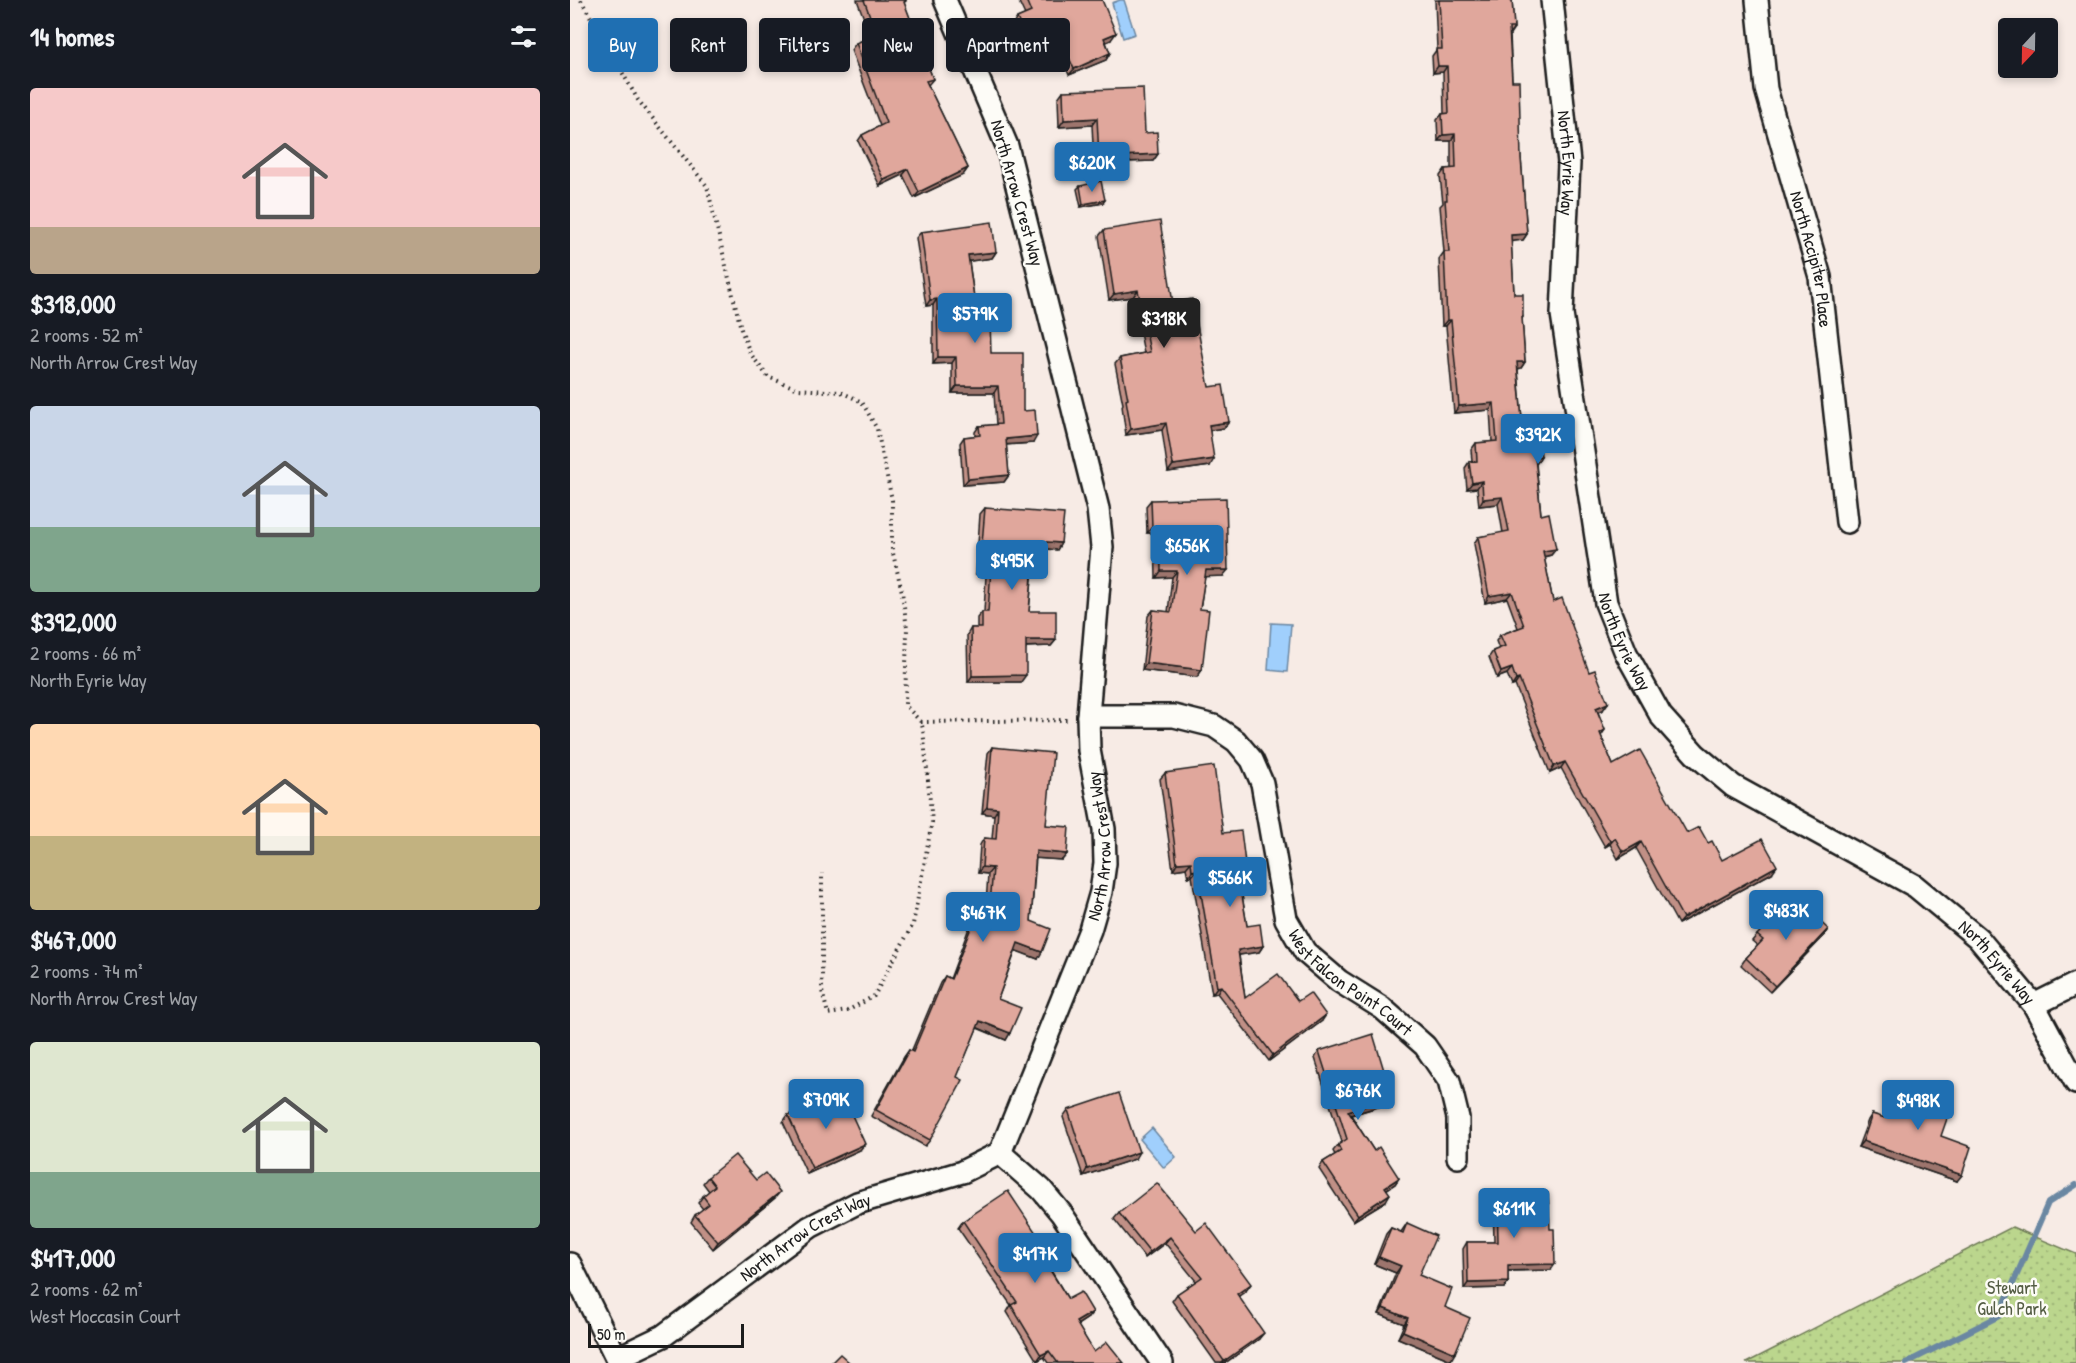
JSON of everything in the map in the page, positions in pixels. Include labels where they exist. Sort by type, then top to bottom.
[{"type":"street","name":"North Arrow Crest Way","points":[[618,1361],[663,1336],[810,1227],[857,1203],[962,1172],[1000,1153],[1090,930],[1101,892],[1105,862],[1104,829],[1089,750],[1080,718],[1102,547],[1098,509],[1007,146],[945,0]]},
{"type":"street","name":"North Eyrie Way","points":[[1552,0],[1569,163],[1562,314],[1606,603],[1626,652],[1661,716],[1695,754],[1733,786],[1915,886],[1978,938],[2034,1005],[2076,1083]]},
{"type":"street","name":"North Accipiter Place","points":[[1757,0],[1766,89],[1820,277],[1848,522]]},
{"type":"street","name":"West Falcon Point Court","points":[[1080,718],[1174,716],[1214,726],[1236,741],[1252,760],[1262,783],[1286,919],[1305,952],[1339,981],[1382,1008],[1425,1046],[1449,1081],[1458,1118],[1458,1157]]},
{"type":"street","points":[[2034,1005],[2076,984]]},
{"type":"street","points":[[1000,1153],[1041,1189],[1061,1213],[1162,1363]]},
{"type":"street","points":[[570,1264],[618,1361]]},
{"type":"path","points":[[581,0],[638,100],[707,186],[741,329],[750,353],[768,376],[798,389],[841,392],[862,402],[877,429],[892,500],[892,549],[902,592],[907,628],[905,705],[921,722],[932,822],[913,924],[874,996],[847,1011],[828,1014],[822,991],[822,873]]},
{"type":"path","points":[[921,722],[1080,718]]},
{"type":"green space","name":"Stewart Gulch Park","points":[[2012,1227],[2076,1254],[2076,1363],[1746,1363]]},
{"type":"water","points":[[1124,0],[1135,34],[1123,38],[1112,3]]},
{"type":"water","points":[[1271,623],[1291,624],[1287,672],[1268,670]]},
{"type":"water","points":[[1152,1128],[1176,1157],[1164,1168],[1140,1139]]},
{"type":"building","points":[[864,0],[906,0],[904,2],[910,18],[871,18]]},
{"type":"building","points":[[1026,0],[1102,0],[1116,33],[1104,38],[1110,53],[1074,69],[1070,60],[1070,18],[1017,18],[1031,12]]},
{"type":"building","points":[[1439,0],[1512,0],[1514,28],[1509,28],[1512,81],[1519,81],[1521,158],[1527,234],[1511,235],[1514,294],[1523,294],[1525,362],[1517,362],[1522,420],[1537,419],[1541,456],[1535,457],[1541,515],[1549,513],[1556,549],[1543,551],[1553,602],[1562,598],[1589,672],[1595,670],[1608,703],[1596,708],[1605,730],[1600,733],[1613,765],[1640,750],[1687,833],[1699,827],[1708,843],[1712,841],[1722,860],[1762,839],[1777,866],[1683,918],[1641,842],[1623,852],[1615,838],[1610,841],[1565,762],[1554,766],[1519,679],[1516,680],[1512,668],[1501,672],[1493,651],[1505,646],[1500,635],[1524,626],[1512,592],[1489,596],[1478,537],[1509,531],[1502,497],[1483,499],[1482,481],[1472,483],[1469,462],[1477,461],[1476,443],[1497,441],[1494,403],[1459,406],[1451,320],[1447,320],[1444,252],[1449,252],[1445,169],[1456,168],[1455,134],[1443,135],[1442,114],[1449,113],[1447,66],[1438,66],[1436,49],[1442,49]]},
{"type":"building","points":[[862,41],[862,59],[856,43]]},
{"type":"building","points":[[867,72],[930,72],[933,79],[926,81],[968,168],[919,192],[908,169],[884,180],[862,135],[886,123]]},
{"type":"building","points":[[1143,88],[1145,133],[1157,132],[1158,154],[1099,157],[1097,118],[1064,120],[1063,91]]},
{"type":"building","points":[[1101,181],[1105,200],[1083,204],[1080,186]]},
{"type":"building","points":[[1160,221],[1173,303],[1192,299],[1209,387],[1223,385],[1229,422],[1209,425],[1214,459],[1173,465],[1166,423],[1131,429],[1120,358],[1150,352],[1138,290],[1114,294],[1104,230]]},
{"type":"building","points":[[992,222],[996,252],[968,255],[977,319],[990,319],[991,353],[1023,353],[1023,411],[1035,410],[1037,436],[1006,439],[1009,475],[968,479],[964,437],[980,435],[979,426],[1001,424],[998,386],[957,386],[956,357],[938,357],[937,299],[930,300],[921,232]]},
{"type":"building","points":[[1226,498],[1228,570],[1206,570],[1200,609],[1209,610],[1202,670],[1146,663],[1153,610],[1171,612],[1177,571],[1161,571],[1160,526],[1152,527],[1151,500]]},
{"type":"building","points":[[985,508],[1064,514],[1061,543],[1035,541],[1029,611],[1056,611],[1056,640],[1026,640],[1026,675],[972,676],[971,628],[982,628],[982,612],[988,612],[991,569],[980,568]]},
{"type":"building","points":[[992,747],[1053,753],[1046,825],[1069,827],[1067,854],[1036,851],[1031,921],[1051,929],[1042,952],[1018,943],[998,999],[1021,1008],[1010,1033],[980,1021],[957,1077],[963,1080],[930,1140],[876,1110],[909,1050],[913,1052],[945,976],[951,979],[981,902],[990,905],[993,868],[982,867],[984,838],[996,839],[998,808],[987,807]]},
{"type":"building","points":[[1214,766],[1223,833],[1241,831],[1245,863],[1237,865],[1247,926],[1260,924],[1263,946],[1238,950],[1245,998],[1278,974],[1298,1001],[1310,993],[1326,1015],[1273,1055],[1221,986],[1217,987],[1197,870],[1192,871],[1191,862],[1177,863],[1165,773]]},
{"type":"building","points":[[1793,896],[1828,929],[1775,986],[1746,958],[1763,940],[1757,935]]},
{"type":"building","points":[[1373,1034],[1392,1097],[1348,1111],[1374,1151],[1379,1147],[1399,1178],[1385,1187],[1390,1194],[1358,1215],[1323,1162],[1341,1151],[1338,1145],[1347,1139],[1319,1051]]},
{"type":"building","points":[[1897,1085],[1952,1104],[1941,1136],[1971,1147],[1962,1175],[1863,1141],[1872,1114],[1885,1118]]},
{"type":"building","points":[[841,1091],[865,1144],[812,1168],[788,1115]]},
{"type":"building","points":[[1119,1093],[1139,1152],[1087,1169],[1068,1110]]},
{"type":"building","points":[[735,1155],[756,1180],[765,1173],[780,1192],[718,1242],[695,1215],[709,1204],[703,1196],[715,1186],[708,1177]]},
{"type":"building","points":[[1157,1183],[1196,1231],[1206,1223],[1251,1284],[1237,1294],[1264,1333],[1224,1361],[1177,1294],[1202,1277],[1170,1237],[1150,1252],[1119,1213]]},
{"type":"building","points":[[1008,1191],[1052,1257],[1045,1262],[1068,1299],[1081,1292],[1093,1312],[1076,1322],[1094,1352],[1107,1342],[1124,1363],[1058,1363],[1049,1351],[1041,1355],[1011,1305],[1017,1302],[963,1221]]},
{"type":"building","points":[[1548,1193],[1550,1229],[1554,1229],[1555,1264],[1508,1265],[1508,1282],[1468,1283],[1467,1242],[1498,1242],[1497,1194]]},
{"type":"building","points":[[1407,1223],[1436,1236],[1419,1275],[1452,1289],[1445,1307],[1470,1318],[1455,1353],[1403,1331],[1408,1318],[1383,1308],[1401,1266],[1379,1257],[1391,1228],[1403,1233]]},
{"type":"building","points":[[840,1354],[850,1363],[831,1363]]},
{"type":"waterway","points":[[1906,1363],[1999,1316],[2048,1203],[2076,1185]]}]
